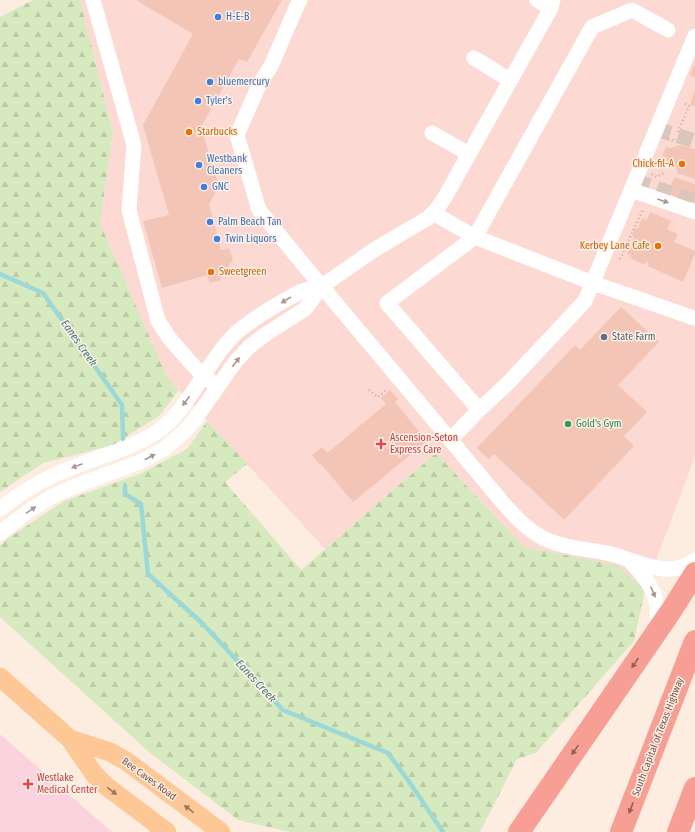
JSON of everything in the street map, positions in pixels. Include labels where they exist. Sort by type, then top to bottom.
[{"type":"highway","points":[[520,830],[695,573]]},
{"type":"highway","name":"South Capital of Texas Highway","points":[[622,832],[695,641]]},
{"type":"highway","points":[[678,832],[695,788]]},
{"type":"main road","name":"Bee Caves Road","points":[[0,677],[70,739],[94,774],[106,786],[168,832]]},
{"type":"main road","name":"Bee Caves Road","points":[[70,739],[110,752],[126,761],[221,832]]},
{"type":"street","points":[[93,0],[134,145],[128,210],[158,321],[170,339],[203,376],[218,387]]},
{"type":"street","points":[[300,0],[271,66],[259,85],[237,135],[258,210],[520,522],[536,534],[563,545],[611,555],[651,567],[668,569],[676,568],[685,566],[695,560]]},
{"type":"street","points":[[537,0],[552,4],[565,0]]},
{"type":"street","points":[[0,533],[27,512],[51,497],[75,486],[140,462],[164,449],[193,422],[244,352],[266,334],[305,309],[322,286],[374,250],[423,221],[433,213],[441,203],[469,154],[552,4]]},
{"type":"street","points":[[479,410],[387,303],[475,237],[592,27],[632,10],[668,30]]},
{"type":"street","points":[[450,440],[508,383],[584,301],[593,283],[695,36]]},
{"type":"street","points":[[474,58],[510,80]]},
{"type":"street","points":[[432,133],[469,154]]},
{"type":"street","points":[[631,190],[695,212]]},
{"type":"street","points":[[433,213],[475,237],[593,283],[694,318]]},
{"type":"street","points":[[0,509],[28,489],[54,475],[132,446],[152,435],[170,420],[225,345],[240,330],[296,294],[322,286]]},
{"type":"street","points":[[630,561],[650,585],[656,599],[658,615],[654,635]]},
{"type":"path","points":[[369,390],[378,397],[390,387]]},
{"type":"shaded area","points":[[80,0],[695,0],[695,456],[645,590],[616,565],[524,547],[436,453],[325,549],[167,377],[100,223],[113,133]]},
{"type":"shaded area","name":"Westlake Medical Center","points":[[1,735],[112,832],[0,832]]},
{"type":"green space","points":[[33,0],[80,0],[113,133],[100,223],[167,377],[179,390],[159,416],[113,445],[43,463],[0,492],[0,17]]},
{"type":"green space","points":[[207,421],[247,464],[225,482],[301,570],[436,453],[524,547],[617,565],[645,590],[634,641],[536,753],[517,759],[480,832],[290,832],[238,820],[149,752],[0,617],[0,546],[7,539],[64,501],[142,473],[187,449]]},
{"type":"building","points":[[136,0],[282,0],[247,62],[239,59],[201,127],[219,186],[209,204],[221,250],[229,248],[233,259],[220,280],[210,283],[207,275],[162,288],[143,221],[169,215],[143,125],[193,34]]},
{"type":"building","points":[[694,65],[695,66],[695,77],[690,75]]},
{"type":"building","points":[[695,91],[695,106],[690,105]]},
{"type":"building","name":"Chick-fil-A","points":[[680,145],[695,149],[695,179],[677,173],[678,170],[667,162],[667,158],[662,156],[666,147],[670,148]]},
{"type":"building","points":[[674,177],[695,184],[695,203],[668,194]]},
{"type":"building","name":"Kerbey Lane Cafe","points":[[650,212],[671,221],[667,229],[678,234],[674,242],[695,251],[683,282],[648,266],[649,263],[646,262],[645,265],[630,258],[631,256],[627,254],[634,237],[632,236],[635,228],[638,229],[642,218],[647,220]]},
{"type":"building","name":"Gold's Gym","points":[[621,307],[659,342],[618,385],[647,412],[624,436],[634,446],[564,520],[494,454],[489,459],[477,448],[575,345],[580,350]]},
{"type":"building","name":"Ascension-Seton Express Care","points":[[390,390],[398,399],[395,402],[427,441],[353,502],[312,455],[322,447],[327,453],[386,404],[381,398]]},
{"type":"waterway","name":"Eanes Creek","points":[[0,274],[43,293],[122,405],[123,439]]},
{"type":"waterway","name":"Eanes Creek","points":[[125,485],[125,494],[141,504],[148,574],[202,623],[283,710],[388,753],[443,832]]},
{"type":"tunnel","points":[[656,129],[695,141]]},
{"type":"tunnel","points":[[635,181],[695,201]]},
{"type":"place","name":"H-E-B","points":[[218,17]]},
{"type":"place","name":"bluemercury","points":[[210,82]]},
{"type":"place","name":"Tyler's","points":[[198,101]]},
{"type":"place","name":"Starbucks","points":[[189,132]]},
{"type":"place","name":"Chick-fil-A","points":[[682,164]]},
{"type":"place","name":"Westbank Cleaners","points":[[199,165]]},
{"type":"place","name":"GNC","points":[[204,187]]},
{"type":"place","name":"Palm Beach Tan","points":[[210,222]]},
{"type":"place","name":"Twin Liquors","points":[[217,239]]},
{"type":"place","name":"Kerbey Lane Cafe","points":[[658,246]]},
{"type":"place","name":"Sweetgreen","points":[[211,272]]},
{"type":"place","name":"State Farm","points":[[604,337]]},
{"type":"place","name":"Gold's Gym","points":[[568,424]]},
{"type":"place","name":"Ascension-Seton Express Care","points":[[381,444]]},
{"type":"place","name":"Westlake Medical Center","points":[[28,784]]}]
